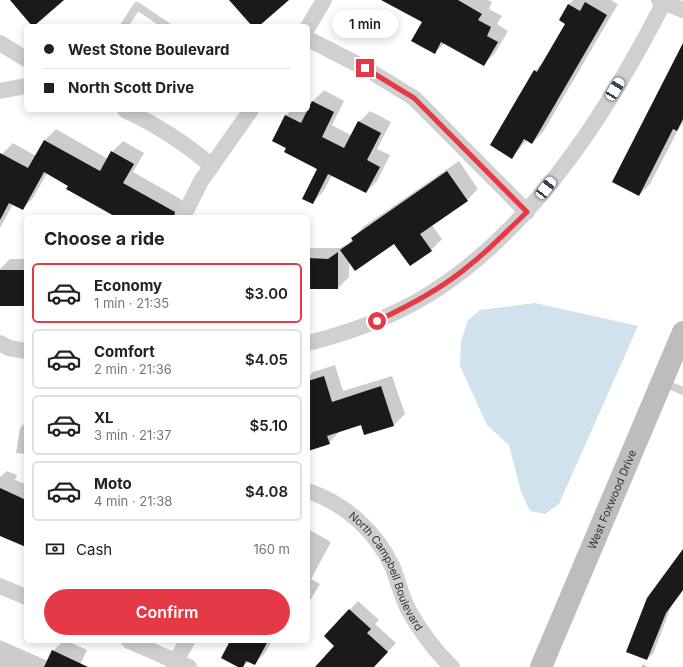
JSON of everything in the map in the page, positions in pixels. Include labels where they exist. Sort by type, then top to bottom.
[{"type":"main road","name":"West Foxwood Drive","points":[[541,667],[662,381],[678,360],[683,332]]},
{"type":"street","points":[[310,24],[324,0]]},
{"type":"street","points":[[310,342],[344,333],[377,321],[409,306],[445,284],[472,264],[527,212],[564,165],[598,116],[640,48],[663,1],[683,10]]},
{"type":"street","points":[[310,40],[365,68],[414,98],[527,212]]},
{"type":"street","points":[[0,43],[23,57]]},
{"type":"street","points":[[0,91],[24,86]]},
{"type":"street","points":[[130,112],[153,123],[173,136],[212,166]]},
{"type":"street","points":[[184,215],[201,181],[250,112]]},
{"type":"street","points":[[0,343],[9,348],[24,351]]},
{"type":"street","name":"North Campbell Boulevard","points":[[310,492],[342,508],[363,525],[380,546],[391,565],[407,607],[420,630],[436,651],[452,667]]},
{"type":"street","points":[[0,586],[24,596]]},
{"type":"street","points":[[133,643],[179,665],[186,643]]},
{"type":"lane","points":[[125,24],[137,6],[164,24]]},
{"type":"lane","points":[[662,381],[683,391]]},
{"type":"water","points":[[535,303],[638,326],[559,504],[545,514],[530,511],[521,492],[509,445],[487,425],[460,366],[461,342],[468,320],[480,310]]},
{"type":"building","points":[[10,0],[64,0],[36,24],[30,24]]},
{"type":"building","points":[[229,0],[289,0],[261,24],[250,24]]},
{"type":"building","points":[[381,0],[458,0],[482,14],[478,20],[491,27],[487,36],[498,42],[484,66],[441,42],[435,54],[411,41],[422,22]]},
{"type":"building","points":[[585,2],[607,15],[532,144],[524,139],[512,159],[490,145],[534,70],[537,72],[565,24],[559,20],[568,4],[580,11]]},
{"type":"building","points":[[683,43],[683,119],[677,131],[673,129],[639,196],[612,182]]},
{"type":"building","points":[[312,101],[334,112],[322,137],[344,148],[358,121],[381,133],[367,160],[380,167],[366,193],[328,174],[313,204],[302,199],[317,169],[284,152],[286,148],[272,141],[285,115],[301,123],[306,112],[310,112],[310,105]]},
{"type":"building","points":[[44,140],[100,171],[111,151],[134,164],[123,183],[175,212],[174,215],[112,215],[66,189],[68,186],[44,172],[23,210],[9,203],[0,220],[0,153],[28,168]]},
{"type":"building","points":[[447,171],[468,201],[420,234],[432,251],[410,266],[394,244],[355,271],[340,250],[353,241],[351,238]]},
{"type":"building","points":[[338,252],[338,289],[310,289],[310,258],[328,259]]},
{"type":"building","points":[[0,270],[24,270],[24,306],[0,306]]},
{"type":"building","points":[[324,376],[332,402],[381,386],[394,426],[364,435],[361,425],[327,436],[330,444],[310,450],[310,380]]},
{"type":"building","points":[[0,488],[24,499],[24,546],[0,536]]},
{"type":"building","points":[[683,549],[683,590],[666,613],[647,660],[626,652],[647,598]]},
{"type":"building","points":[[349,609],[371,629],[367,633],[388,652],[374,667],[315,667],[334,646],[324,636]]},
{"type":"building","points":[[229,643],[267,643],[255,665],[246,661],[243,667],[238,667],[221,658]]},
{"type":"building","points":[[52,650],[88,667],[44,667]]},
{"type":"route","points":[[365,68],[414,98],[527,212],[472,264],[445,284],[409,306],[377,321]]}]
